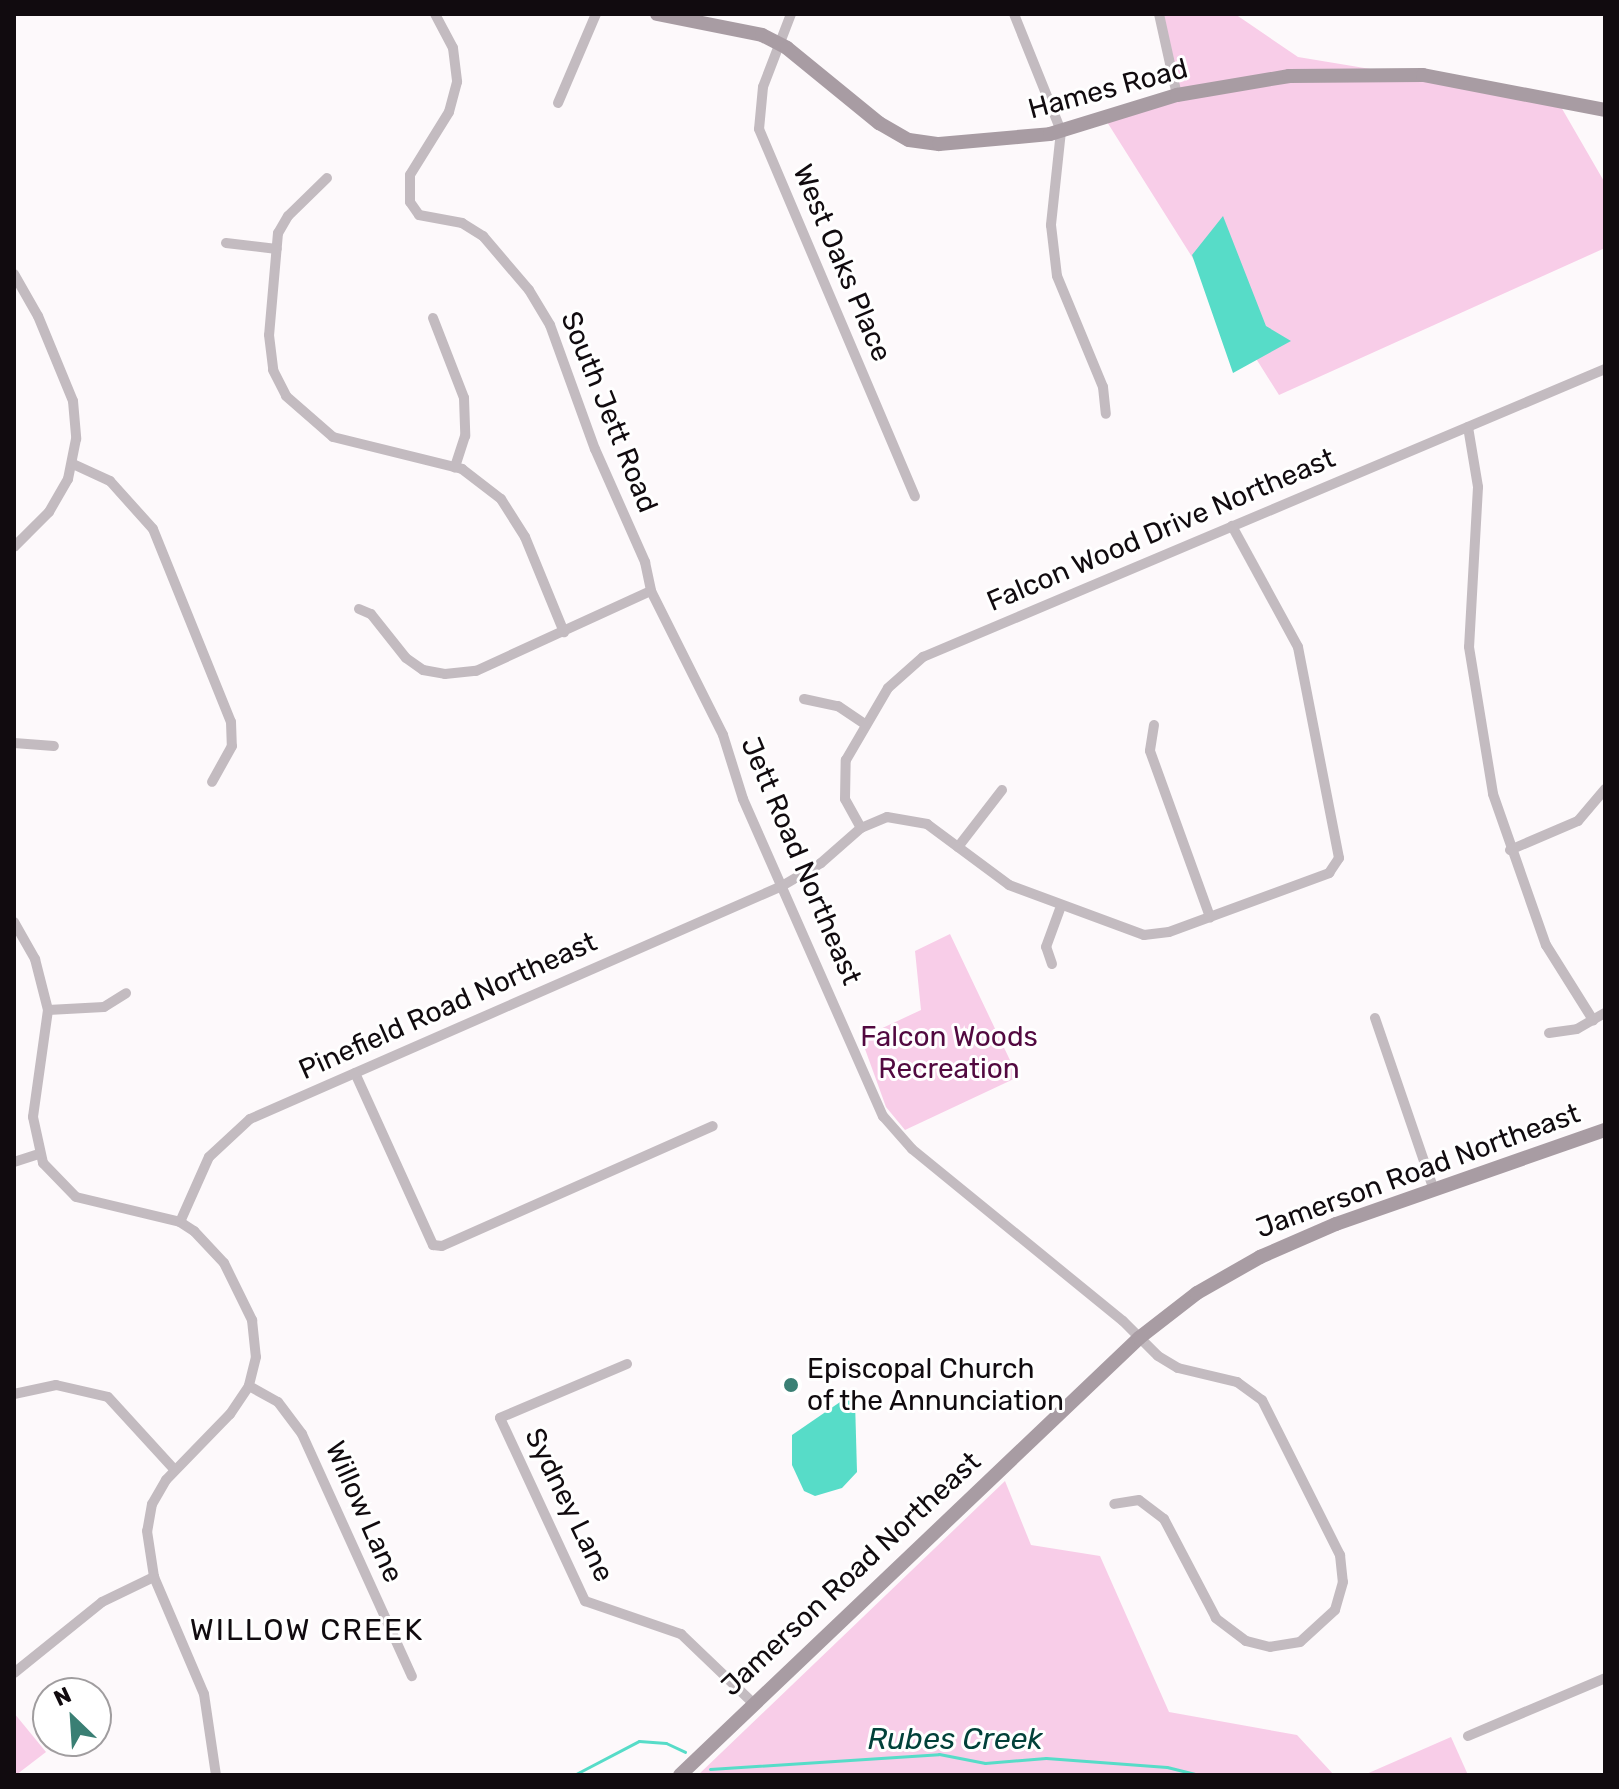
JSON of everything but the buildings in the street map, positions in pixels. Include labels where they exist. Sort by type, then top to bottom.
[{"type":"street","name":"South Jett Road","points":[[435,14],[453,48],[457,82],[449,112],[410,175],[410,202],[419,215],[462,223],[483,236],[540,306],[562,350],[651,591],[689,666]]},
{"type":"street","points":[[558,103],[596,14]]},
{"type":"street","name":"Hames Road","points":[[657,14],[745,31],[783,45],[856,106],[909,140],[978,142],[1061,131],[1177,95],[1289,76],[1423,75],[1605,110]]},
{"type":"street","name":"West Oaks Place","points":[[791,14],[783,45],[763,87],[759,129],[915,496]]},
{"type":"street","points":[[1014,14],[1061,131],[1051,225],[1057,276],[1103,387],[1106,414]]},
{"type":"street","points":[[1159,14],[1177,95]]},
{"type":"street","points":[[327,178],[288,216],[278,233],[269,335],[273,370],[286,396],[333,437],[455,467],[501,499],[525,537],[564,632]]},
{"type":"street","points":[[226,243],[277,249]]},
{"type":"street","points":[[14,274],[38,316],[73,401],[73,464],[49,512],[14,547]]},
{"type":"street","points":[[433,318],[464,398],[465,436],[455,467]]},
{"type":"street","name":"Falcon Wood Drive Northeast","points":[[861,828],[845,799],[842,773],[865,724],[894,681],[923,657],[1605,369]]},
{"type":"street","points":[[1468,427],[1478,487],[1469,647],[1493,794],[1510,850],[1546,945],[1593,1020]]},
{"type":"street","points":[[73,464],[110,481],[153,529],[231,722],[232,746],[215,777]]},
{"type":"street","points":[[861,828],[887,817],[908,817],[958,847],[1009,885],[1144,935],[1210,917],[1329,873],[1339,858],[1298,647],[1232,526]]},
{"type":"street","points":[[359,609],[371,614],[406,658],[423,670],[445,674],[476,671],[651,591]]},
{"type":"street","name":"Jett Road Northeast","points":[[689,666],[723,735],[743,799],[895,1133],[1168,1363],[1231,1379],[1262,1400],[1340,1555],[1343,1582],[1335,1610],[1300,1642],[1270,1647],[1236,1636],[1216,1618],[1164,1519],[1139,1500],[1114,1504]]},
{"type":"street","points":[[804,699],[838,706],[865,724]]},
{"type":"street","points":[[1154,725],[1150,751],[1210,917]]},
{"type":"street","points":[[14,743],[54,746]]},
{"type":"street","points":[[1510,850],[1578,821],[1605,789]]},
{"type":"street","points":[[958,847],[1002,790]]},
{"type":"street","name":"Pinefield Road Northeast","points":[[180,1222],[202,1168],[226,1136],[250,1119],[782,886],[821,863],[861,828]]},
{"type":"street","points":[[1052,964],[1046,947],[1061,906]]},
{"type":"street","points":[[14,922],[35,959],[48,1010],[33,1117],[39,1154],[76,1197],[180,1222],[216,1253],[248,1309],[256,1343],[249,1386],[230,1414],[174,1469],[157,1492],[148,1517],[147,1546],[154,1577],[200,1678],[216,1775]]},
{"type":"street","points":[[48,1010],[104,1007],[126,993]]},
{"type":"street","points":[[1549,1033],[1577,1029],[1605,1013]]},
{"type":"street","points":[[1375,1018],[1434,1190]]},
{"type":"street","points":[[355,1073],[433,1245],[442,1246],[713,1126]]},
{"type":"street","name":"Jamerson Road Northeast","points":[[680,1775],[1139,1338],[1197,1293],[1260,1257],[1434,1190],[1605,1130]]},
{"type":"street","points":[[14,1162],[39,1154]]},
{"type":"street","name":"Sydney Lane","points":[[627,1364],[500,1418],[585,1601],[681,1634],[753,1703]]},
{"type":"street","points":[[14,1394],[56,1385],[108,1397],[174,1469]]},
{"type":"street","name":"Willow Lane","points":[[249,1386],[278,1402],[302,1434],[412,1676]]},
{"type":"street","points":[[14,1673],[102,1602],[154,1577]]},
{"type":"street","points":[[1468,1736],[1605,1678]]},
{"type":"green space","points":[[1159,14],[1235,14],[1298,57],[1557,100],[1605,183],[1605,248],[1279,395],[1102,114],[1178,92]]},
{"type":"green space","name":"Falcon Woods Recreation","points":[[950,934],[1018,1077],[905,1130],[886,1107],[861,1038],[921,1010],[915,951]]},
{"type":"green space","points":[[1005,1481],[1031,1545],[1100,1556],[1169,1712],[1297,1735],[1334,1775],[698,1775]]},
{"type":"green space","points":[[14,1713],[32,1735],[32,1757],[39,1757],[14,1775]]},
{"type":"green space","points":[[1451,1737],[1468,1775],[1364,1775]]},
{"type":"shaded area","points":[[1223,216],[1266,326],[1291,341],[1233,373],[1192,255]]},
{"type":"shaded area","points":[[843,1400],[855,1401],[857,1472],[842,1488],[815,1496],[804,1491],[792,1465],[792,1435]]},
{"type":"waterway","name":"Rubes Creek","points":[[574,1775],[639,1741],[666,1743],[685,1752]]},
{"type":"waterway","name":"Rubes Creek","points":[[710,1769],[939,1754],[985,1763],[1046,1758],[1167,1767],[1199,1775]]},
{"type":"place","name":"Episcopal Church of the Annunciation","points":[[791,1385]]},
{"type":"district","name":"WILLOW CREEK","points":[[307,1630]]}]
